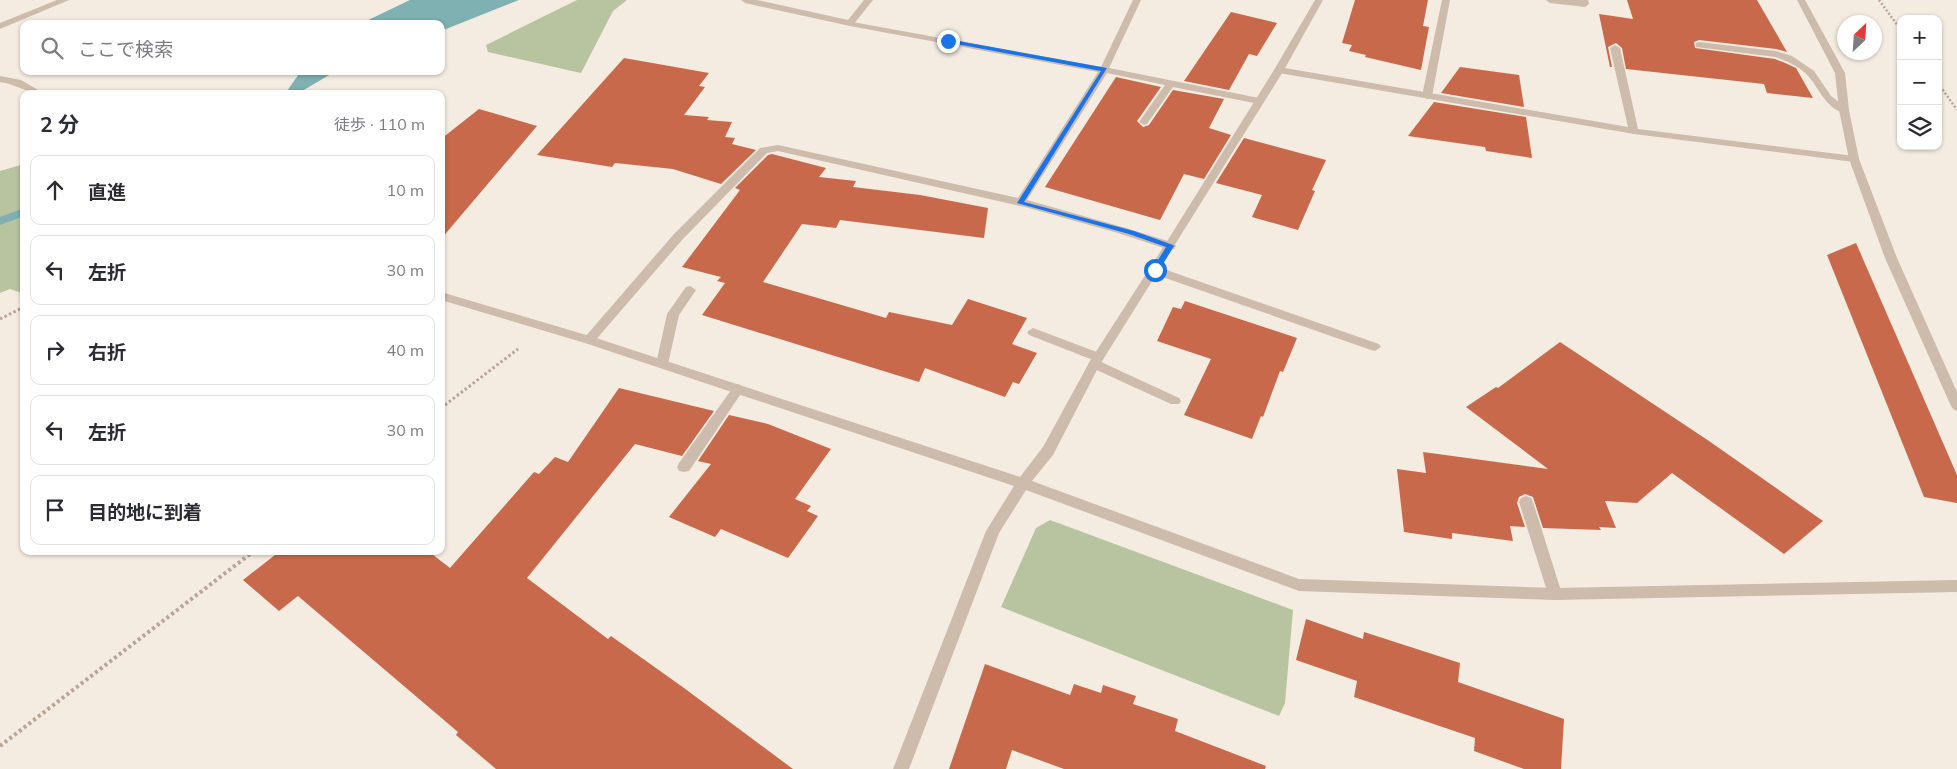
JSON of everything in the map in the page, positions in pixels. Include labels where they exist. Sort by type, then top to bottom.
[{"type":"street","points":[[0,26],[65,0]]},
{"type":"street","points":[[745,0],[850,23],[1259,101]]},
{"type":"street","points":[[850,23],[869,0]]},
{"type":"street","points":[[1020,203],[1104,70],[1137,0]]},
{"type":"street","points":[[901,769],[993,531],[1023,483],[1048,451],[1096,360],[1170,246],[1279,70],[1319,0]]},
{"type":"street","points":[[1427,96],[1446,0]]},
{"type":"street","points":[[1550,0],[1585,4],[1584,0]]},
{"type":"street","points":[[1801,0],[1840,73],[1844,110],[1854,159],[1891,258],[1957,406]]},
{"type":"street","points":[[1699,45],[1776,54],[1789,58],[1811,73],[1828,98],[1844,110]]},
{"type":"street","points":[[1615,48],[1634,132]]},
{"type":"street","points":[[1279,70],[1634,132],[1854,159]]},
{"type":"street","points":[[0,79],[18,82],[33,90]]},
{"type":"street","points":[[1144,122],[1171,83]]},
{"type":"street","points":[[589,340],[678,237],[764,150],[778,148],[1020,203],[1131,232],[1170,246]]},
{"type":"street","points":[[1155,270],[1375,347]]},
{"type":"street","points":[[662,364],[673,314],[690,290]]},
{"type":"street","points":[[445,297],[589,340],[1023,483],[1299,585],[1555,594],[1957,586]]},
{"type":"street","points":[[1033,332],[1096,360],[1175,401]]},
{"type":"street","points":[[684,466],[738,389]]},
{"type":"street","points":[[1526,502],[1555,594]]},
{"type":"path","points":[[1879,0],[1897,25]]},
{"type":"path","points":[[1942,89],[1957,110]]},
{"type":"path","points":[[0,320],[20,309]]},
{"type":"path","points":[[445,405],[546,328]]},
{"type":"path","points":[[0,746],[249,555]]},
{"type":"green space","points":[[577,0],[627,0],[613,11],[581,73],[488,52],[486,45]]},
{"type":"green space","points":[[20,165],[20,293],[10,289],[0,293],[0,171]]},
{"type":"green space","points":[[1050,520],[1293,610],[1285,703],[1279,716],[1001,607],[1036,528]]},
{"type":"water","points":[[410,0],[519,0],[445,29],[445,20],[368,20]]},
{"type":"water","points":[[298,75],[329,75],[304,90],[288,90]]},
{"type":"building","points":[[1355,0],[1428,0],[1423,26],[1429,27],[1421,70],[1365,57],[1366,55],[1349,51],[1352,45],[1342,43]]},
{"type":"building","points":[[1627,0],[1757,0],[1787,52],[1699,40],[1694,42],[1695,48],[1775,59],[1783,62],[1796,68],[1813,98],[1767,93],[1764,84],[1626,69],[1622,48],[1616,43],[1608,47],[1612,67],[1610,67],[1599,14],[1633,19]]},
{"type":"building","points":[[1231,12],[1277,23],[1257,56],[1249,54],[1229,90],[1184,81]]},
{"type":"building","points":[[624,58],[709,73],[699,86],[705,87],[684,115],[709,117],[707,120],[732,122],[725,137],[735,138],[732,144],[756,150],[721,184],[673,169],[615,163],[612,167],[537,155]]},
{"type":"building","points":[[1460,67],[1519,75],[1524,107],[1441,93]]},
{"type":"building","points":[[1116,77],[1161,87],[1137,121],[1143,127],[1149,125],[1173,90],[1224,99],[1209,128],[1231,135],[1204,179],[1184,174],[1160,220],[1045,187]]},
{"type":"building","points":[[1434,102],[1526,117],[1532,158],[1486,151],[1485,147],[1408,136]]},
{"type":"building","points":[[479,109],[537,126],[445,234],[445,136]]},
{"type":"building","points":[[1244,138],[1326,160],[1312,190],[1315,191],[1298,230],[1252,217],[1262,195],[1216,183]]},
{"type":"building","points":[[772,154],[826,168],[819,177],[856,181],[853,187],[920,195],[988,208],[984,238],[840,220],[836,228],[802,224],[763,282],[886,318],[889,312],[952,325],[968,299],[1027,318],[1012,344],[1037,353],[1019,384],[1013,382],[1005,397],[925,368],[919,382],[702,315],[725,283],[717,281],[721,277],[682,267],[740,190],[735,188],[768,155]]},
{"type":"building","points":[[1856,243],[1957,475],[1957,503],[1924,497],[1827,255]]},
{"type":"building","points":[[1185,301],[1297,338],[1283,372],[1280,371],[1263,417],[1261,416],[1252,439],[1184,415],[1211,359],[1157,341],[1173,307],[1181,309]]},
{"type":"building","points":[[1560,342],[1709,441],[1823,521],[1784,554],[1672,473],[1637,503],[1605,501],[1616,528],[1599,527],[1601,530],[1543,528],[1533,497],[1525,494],[1519,497],[1517,503],[1525,527],[1510,526],[1513,541],[1452,533],[1452,539],[1404,532],[1397,469],[1426,473],[1423,452],[1548,469],[1466,407],[1496,387],[1498,388]]},
{"type":"building","points":[[619,388],[714,411],[682,456],[635,444],[527,578],[608,639],[611,636],[793,769],[496,769],[456,735],[458,732],[298,596],[279,611],[243,580],[275,555],[433,555],[450,568],[534,472],[539,474],[555,457],[568,462]]},
{"type":"building","points":[[729,415],[768,424],[831,449],[795,499],[811,506],[807,511],[818,516],[788,558],[721,529],[715,537],[669,517],[711,464],[698,461]]},
{"type":"building","points":[[1306,619],[1363,639],[1364,632],[1460,663],[1458,682],[1564,719],[1561,769],[1524,769],[1474,751],[1475,738],[1354,697],[1357,681],[1296,660]]},
{"type":"building","points":[[985,664],[1070,695],[1074,684],[1101,693],[1103,685],[1136,696],[1133,704],[1178,719],[1175,731],[1266,766],[1265,769],[1064,769],[1012,750],[1006,769],[949,769]]},
{"type":"waterway","points":[[0,221],[20,214]]},
{"type":"route","points":[[948,41],[1104,70],[1020,203],[1131,232],[1170,246],[1155,270]]}]
